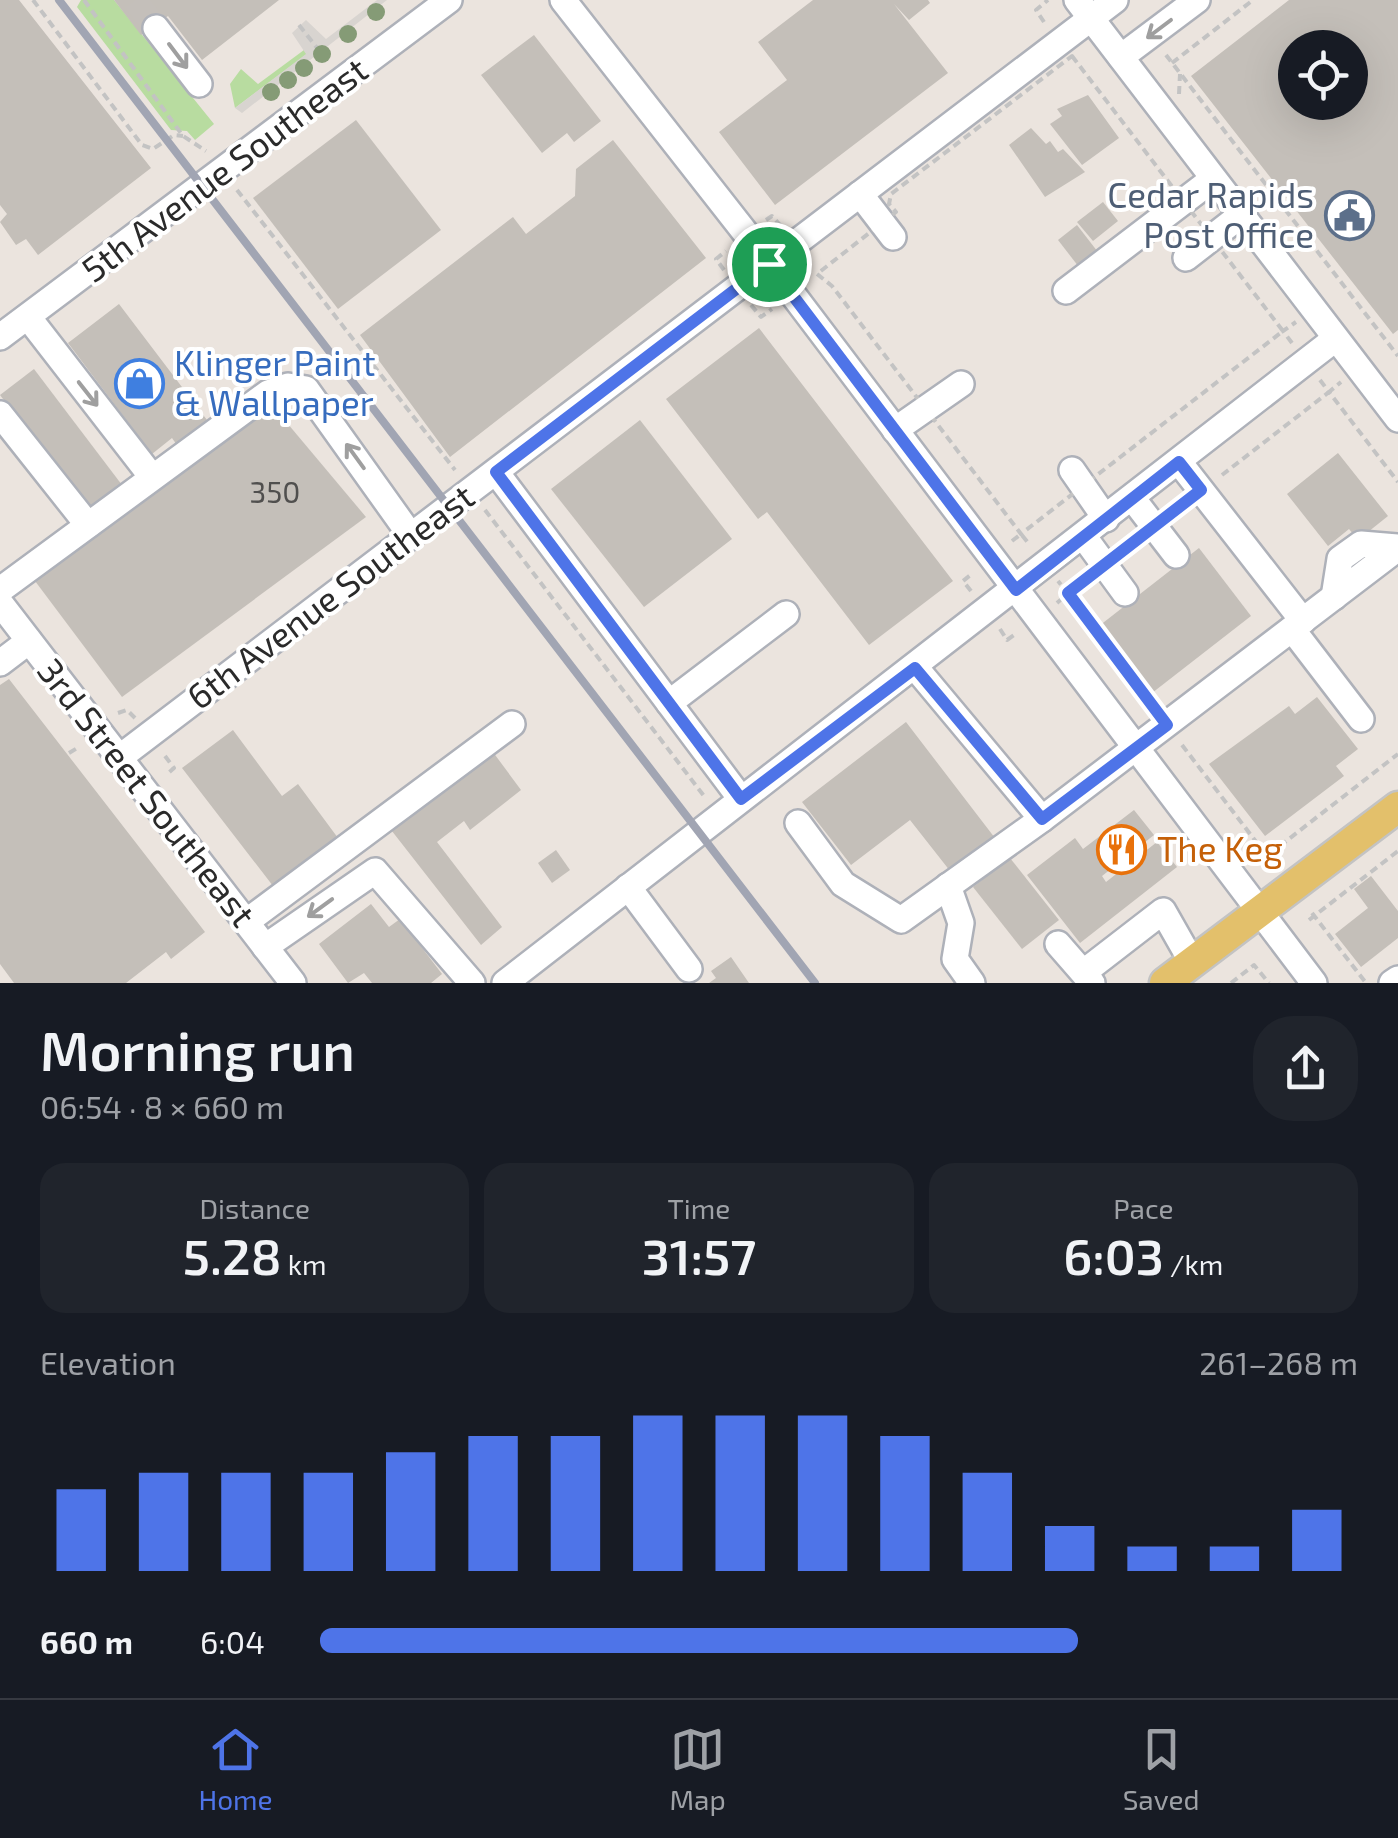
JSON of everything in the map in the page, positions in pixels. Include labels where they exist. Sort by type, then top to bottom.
[{"type":"main road","points":[[1165,983],[1398,806]]},
{"type":"street","name":"5th Avenue Southeast","points":[[0,338],[449,0]]},
{"type":"street","points":[[563,0],[1136,748],[1259,911],[1304,980]]},
{"type":"street","name":"6th Avenue Southeast","points":[[119,758],[860,194],[1084,9],[1115,0]]},
{"type":"street","points":[[1121,57],[1197,0]]},
{"type":"street","points":[[1084,9],[1335,339],[1396,411]]},
{"type":"street","points":[[156,28],[198,84]]},
{"type":"street","points":[[1066,291],[1213,179]]},
{"type":"street","points":[[860,194],[893,237]]},
{"type":"street","points":[[1186,258],[1241,215]]},
{"type":"street","points":[[28,317],[152,477]]},
{"type":"street","points":[[505,983],[1335,339]]},
{"type":"street","points":[[895,430],[961,384]]},
{"type":"street","points":[[0,590],[268,393],[288,386],[306,389],[412,536]]},
{"type":"street","points":[[0,414],[88,525]]},
{"type":"street","points":[[1179,462],[1362,719]]},
{"type":"street","points":[[1072,470],[1106,519]]},
{"type":"street","points":[[496,472],[741,799]]},
{"type":"street","points":[[1133,498],[1176,554]]},
{"type":"street","points":[[1084,537],[1125,593]]},
{"type":"street","points":[[798,823],[843,884],[901,920],[1042,819],[1398,548]]},
{"type":"street","name":"3rd Street Southeast","points":[[0,604],[293,983]]},
{"type":"street","points":[[669,703],[786,614]]},
{"type":"street","points":[[0,662],[29,641]]},
{"type":"street","points":[[915,668],[1042,819]]},
{"type":"street","points":[[246,922],[512,724]]},
{"type":"street","points":[[266,947],[375,871],[472,983]]},
{"type":"street","points":[[948,886],[961,923],[955,959],[972,983]]},
{"type":"street","points":[[628,888],[689,969]]},
{"type":"street","points":[[1058,944],[1088,977],[1163,911],[1192,962]]},
{"type":"path","points":[[33,0],[142,145],[153,149],[174,136],[184,136]]},
{"type":"path","points":[[84,0],[184,136],[211,158]]},
{"type":"path","points":[[1046,26],[1036,10],[1048,0]]},
{"type":"path","points":[[1172,63],[1253,0]]},
{"type":"path","points":[[299,25],[318,49]]},
{"type":"path","points":[[1150,35],[1398,356]]},
{"type":"path","points":[[1078,64],[1090,56]]},
{"type":"path","points":[[232,183],[462,478]]},
{"type":"path","points":[[762,223],[772,216],[784,229]]},
{"type":"path","points":[[724,270],[716,259],[726,252]]},
{"type":"path","points":[[808,280],[817,274]]},
{"type":"path","points":[[748,301],[761,317],[772,310]]},
{"type":"path","points":[[1293,344],[1283,331],[1296,322]]},
{"type":"path","points":[[1320,380],[1398,482]]},
{"type":"path","points":[[1201,490],[1341,382]]},
{"type":"path","points":[[481,505],[710,802]]},
{"type":"path","points":[[1008,544],[1020,534],[1034,549]]},
{"type":"path","points":[[1056,603],[1104,565]]},
{"type":"path","points":[[972,573],[963,581],[974,595]]},
{"type":"path","points":[[1055,577],[1268,856],[1398,754]]},
{"type":"path","points":[[998,625],[1008,640],[1018,632]]},
{"type":"path","points":[[118,713],[128,710],[136,719]]},
{"type":"path","points":[[69,753],[79,747]]},
{"type":"path","points":[[165,756],[174,768],[166,774]]},
{"type":"path","points":[[1366,983],[1311,916],[1398,851]]},
{"type":"path","points":[[1231,983],[1254,962],[1269,983]]},
{"type":"green space","points":[[81,0],[114,0],[214,124],[195,140],[187,131],[171,130],[77,7]]},
{"type":"green space","points":[[304,50],[307,54],[235,108],[230,84],[241,69],[258,84]]},
{"type":"shaded area","points":[[377,0],[387,0],[242,113],[235,108],[306,54],[292,33],[306,20],[326,39]]},
{"type":"building","points":[[0,0],[19,0],[151,168],[38,255],[26,239],[16,245],[0,222],[7,214],[0,205]]},
{"type":"building","points":[[114,0],[279,0],[202,60],[168,16],[141,35]]},
{"type":"building","points":[[813,0],[928,0],[930,3],[909,20],[894,4],[948,73],[775,205],[719,132],[787,80],[758,42]]},
{"type":"building","name":"Cedar Rapids Post Office","points":[[1289,0],[1398,0],[1398,330],[1393,334],[1191,76]]},
{"type":"building","points":[[534,35],[601,121],[574,142],[567,133],[542,153],[481,75]]},
{"type":"building","points":[[1088,95],[1119,138],[1082,165],[1050,124],[1062,116],[1057,109]]},
{"type":"building","points":[[356,120],[441,230],[338,309],[253,198]]},
{"type":"building","points":[[1031,128],[1058,152],[1063,149],[1085,172],[1045,197],[1009,145]]},
{"type":"building","points":[[613,140],[706,258],[450,457],[360,335],[513,217],[526,234],[575,196],[576,169]]},
{"type":"building","points":[[1103,202],[1118,221],[1093,241],[1077,222]]},
{"type":"building","points":[[1077,225],[1101,256],[1082,271],[1058,240]]},
{"type":"building","name":"Klinger Paint & Wallpaper","points":[[119,304],[210,424],[179,448],[172,438],[152,454],[68,343]]},
{"type":"building","points":[[759,328],[953,581],[869,645],[767,512],[758,519],[666,399]]},
{"type":"building","points":[[34,369],[122,485],[88,511],[0,395]]},
{"type":"building","points":[[272,405],[366,517],[122,697],[35,581]]},
{"type":"building","points":[[640,420],[732,539],[644,607],[551,489]]},
{"type":"building","points":[[1338,453],[1388,516],[1358,540],[1349,529],[1328,546],[1287,494]]},
{"type":"building","points":[[1199,548],[1251,616],[1152,693],[1099,626]]},
{"type":"building","points":[[9,679],[205,932],[171,959],[166,952],[126,983],[14,983],[0,964],[0,685]]},
{"type":"building","points":[[1317,697],[1358,749],[1336,766],[1344,776],[1265,836],[1209,764],[1289,706],[1295,714]]},
{"type":"building","points":[[906,722],[998,842],[954,876],[910,820],[851,865],[802,802]]},
{"type":"building","points":[[233,730],[282,796],[298,784],[338,838],[273,886],[182,768]]},
{"type":"building","points":[[490,748],[521,790],[470,830],[464,821],[437,842],[502,927],[481,945],[388,826]]},
{"type":"building","points":[[1134,810],[1154,835],[1102,876],[1106,882],[1157,842],[1177,867],[1080,943],[1027,875],[1075,838],[1083,849]]},
{"type":"building","points":[[556,850],[570,870],[552,883],[538,863]]},
{"type":"building","points":[[1010,858],[1059,920],[1022,949],[973,887]]},
{"type":"building","points":[[1371,876],[1398,911],[1398,938],[1361,967],[1335,934],[1368,908],[1354,889]]},
{"type":"building","points":[[371,904],[389,927],[400,919],[442,974],[431,983],[372,983],[364,973],[348,983],[319,944]]},
{"type":"building","points":[[731,957],[749,983],[709,983],[716,978],[711,971]]},
{"type":"tunnel","points":[[135,0],[156,28]]},
{"type":"railway","points":[[59,0],[815,983]]},
{"type":"place","name":"Cedar Rapids Post Office","points":[[1349,216]]},
{"type":"place","name":"Klinger Paint & Wallpaper","points":[[139,384]]},
{"type":"place","name":"The Keg","points":[[1122,850]]},
{"type":"route","points":[[769,264],[1016,590],[1179,462],[1201,490],[1068,593],[1167,725],[1042,819],[915,668],[741,799],[496,472],[769,264]]}]
